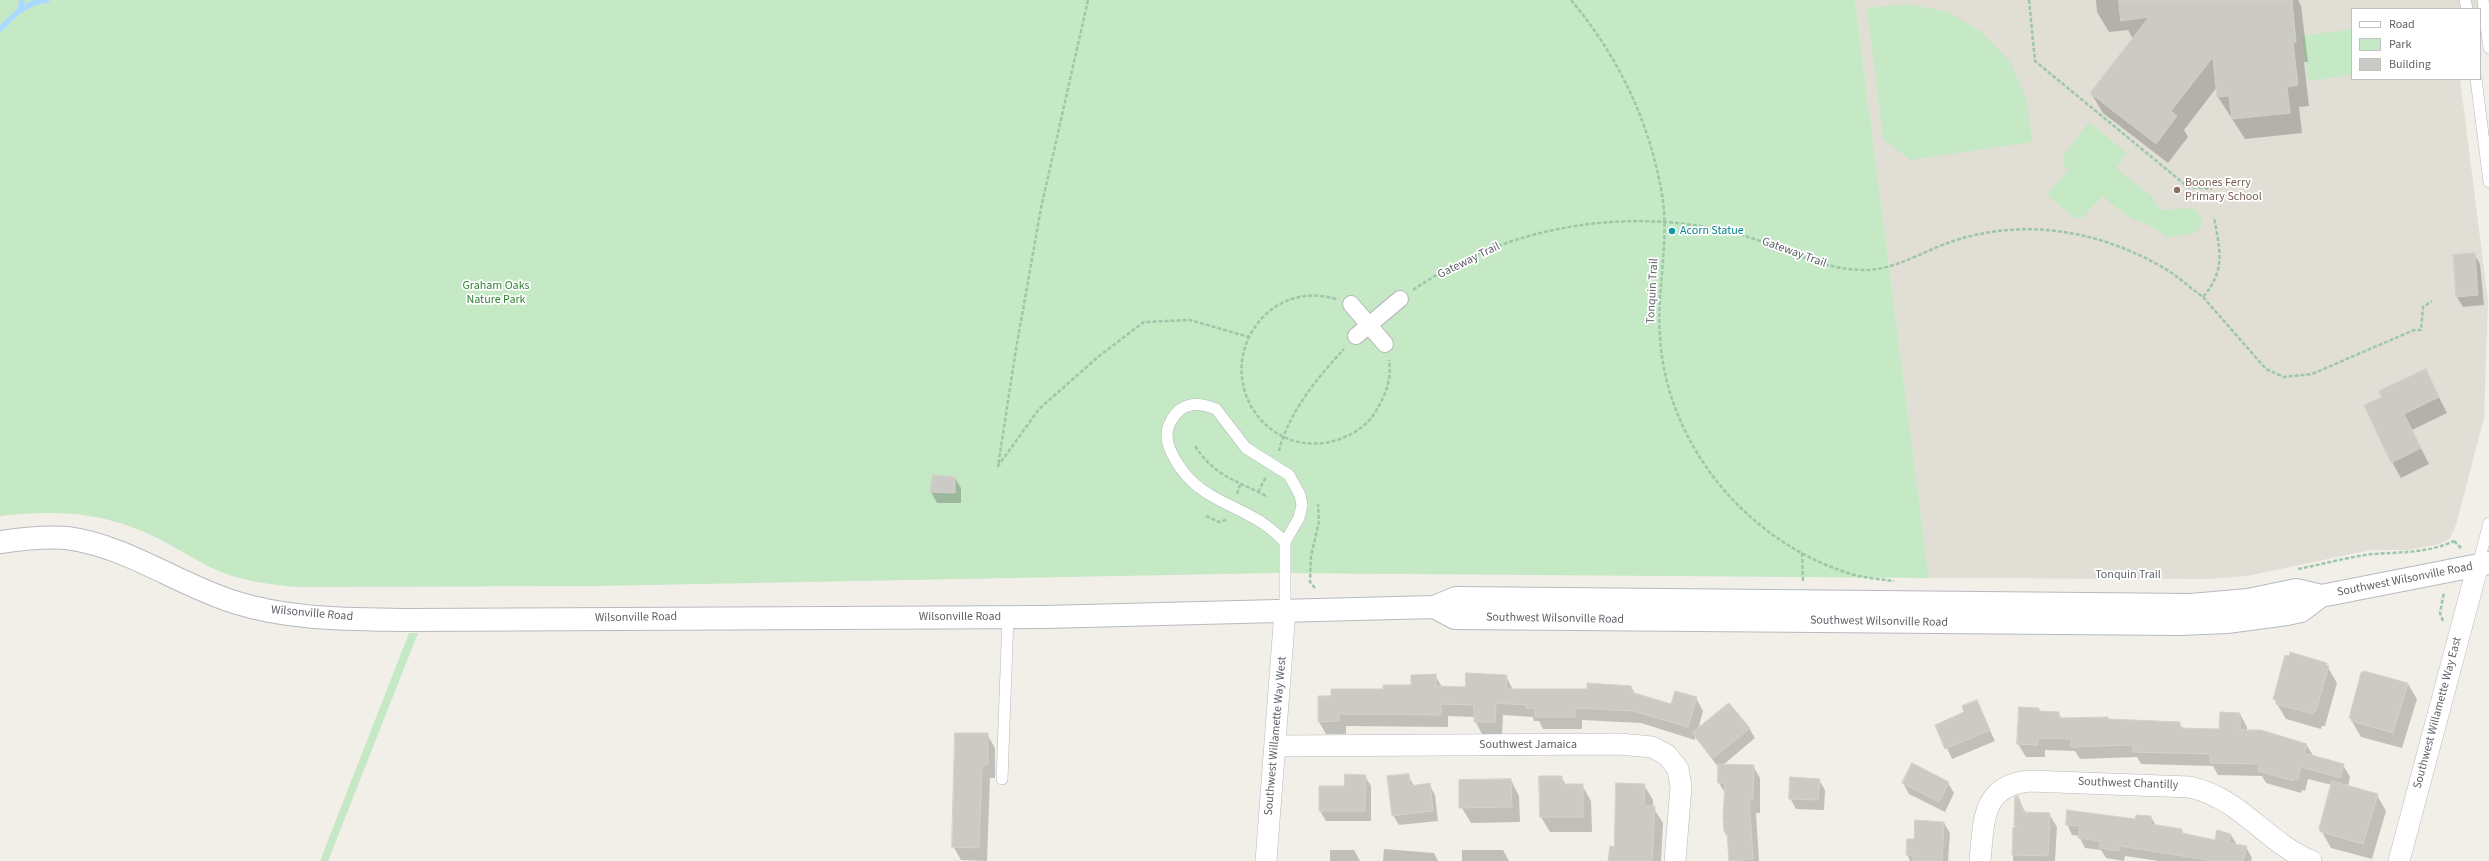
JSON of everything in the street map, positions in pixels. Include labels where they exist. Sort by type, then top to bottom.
[{"type":"main road","name":"Wilsonville Road","points":[[0,542],[66,538],[97,544],[126,555],[233,602],[274,612],[310,617],[408,620],[1008,617],[1285,611]]},
{"type":"main road","name":"Southwest Wilsonville Road","points":[[1285,611],[1434,607],[1456,598],[2170,605],[2226,602],[2296,590],[2321,596],[2484,564]]},
{"type":"main road","name":"Southwest Wilsonville Road","points":[[1434,607],[1455,618],[2172,624],[2227,622],[2287,614],[2301,611],[2321,596]]},
{"type":"street","points":[[1356,336],[1400,299]]},
{"type":"street","points":[[1351,304],[1385,344]]},
{"type":"street","name":"Southwest Willamette Way East","points":[[2399,861],[2484,564]]},
{"type":"street","name":"Southwest Willamette Way West","points":[[1266,861],[1276,746],[1285,611]]},
{"type":"street","name":"Southwest Jamaica","points":[[1276,746],[1619,744],[1652,747],[1667,755],[1678,769],[1681,787],[1675,861]]},
{"type":"street","name":"Southwest Chantilly","points":[[1980,861],[1986,811],[1996,791],[2013,782],[2030,781],[2190,787],[2206,791],[2234,805],[2294,854],[2312,861]]},
{"type":"lane","points":[[2483,0],[2489,48]]},
{"type":"lane","points":[[2476,80],[2489,182]]},
{"type":"lane","points":[[1285,542],[1263,523],[1227,506],[1204,492],[1181,470],[1168,447],[1167,433],[1172,420],[1181,409],[1196,404],[1216,409],[1246,448],[1289,475],[1294,481],[1300,495],[1301,512],[1285,542],[1285,611]]},
{"type":"lane","points":[[2484,564],[2489,523]]},
{"type":"lane","points":[[1002,779],[1008,617]]},
{"type":"path","points":[[1088,0],[1041,208],[998,466],[1039,409],[1099,356],[1144,322],[1190,320],[1249,337]]},
{"type":"path","name":"Tonquin Trail","points":[[1571,0],[1591,24],[1616,62],[1633,97],[1655,162],[1662,191],[1663,222],[1660,338],[1663,364],[1673,402],[1682,426],[1701,460],[1717,482],[1753,519],[1802,553],[1846,572],[1863,577],[1898,581]]},
{"type":"path","points":[[2029,0],[2035,61],[2188,187],[2212,189]]},
{"type":"path","points":[[2202,297],[2213,285],[2220,266],[2214,218]]},
{"type":"path","name":"Gateway Trail","points":[[1400,299],[1420,286],[1477,255],[1507,243],[1554,230],[1586,224],[1618,221],[1663,222],[1730,232],[1761,240],[1814,261],[1838,268],[1864,270],[1889,267],[1938,246],[1972,234],[2004,230],[2060,230],[2097,238],[2128,249],[2164,268],[2202,297],[2266,369],[2284,377],[2312,374],[2414,330],[2421,330],[2424,307],[2432,301]]},
{"type":"path","points":[[1351,304],[1323,295],[1289,299],[1269,311],[1253,328],[1244,348],[1241,371],[1243,387],[1254,413],[1282,437],[1308,444],[1327,444],[1350,436],[1362,428],[1373,417],[1385,396],[1390,365],[1385,344]]},
{"type":"path","points":[[1278,455],[1282,437],[1305,399],[1334,360],[1356,336]]},
{"type":"path","points":[[1195,446],[1218,473],[1233,482],[1268,497]]},
{"type":"path","points":[[1258,492],[1267,475]]},
{"type":"path","points":[[1206,516],[1219,522],[1232,518]]},
{"type":"path","points":[[2290,571],[2373,554],[2404,554],[2440,547],[2454,541]]},
{"type":"path","points":[[1802,553],[1804,601]]},
{"type":"shaded area","name":"Boones Ferry Primary School","points":[[1855,0],[2489,0],[2489,9],[2351,8],[2351,80],[2460,80],[2488,301],[2484,418],[2456,525],[2450,538],[2440,544],[2407,550],[2371,550],[2247,576],[2209,579],[1929,578]]},
{"type":"green space","name":"Graham Oaks Nature Park","points":[[0,0],[1855,0],[1929,578],[1274,573],[597,586],[301,587],[267,584],[233,576],[212,568],[144,532],[101,518],[84,515],[51,513],[0,516]]},
{"type":"green space","points":[[1908,4],[1948,12],[1983,33],[2011,63],[2027,101],[2032,142],[1910,160],[1883,139],[1867,8]]},
{"type":"green space","points":[[2351,29],[2351,75],[2308,81],[2302,36]]},
{"type":"green space","points":[[2089,122],[2127,153],[2116,168],[2153,197],[2160,210],[2193,208],[2201,217],[2202,224],[2199,230],[2193,234],[2168,237],[2145,223],[2133,220],[2102,196],[2082,218],[2075,218],[2047,195],[2068,170],[2063,165],[2063,156]]},
{"type":"green space","points":[[409,633],[418,633],[328,861],[320,861]]},
{"type":"building","points":[[2119,0],[2292,0],[2296,42],[2293,42],[2298,85],[2287,87],[2290,113],[2232,119],[2229,96],[2217,97],[2213,57],[2171,111],[2177,116],[2156,144],[2090,93],[2149,17],[2121,21]]},
{"type":"building","points":[[2475,253],[2478,295],[2456,297],[2453,255]]},
{"type":"building","points":[[2426,369],[2439,397],[2404,414],[2421,448],[2391,463],[2364,405],[2382,397],[2379,391]]},
{"type":"building","points":[[933,475],[955,477],[955,493],[930,492]]},
{"type":"building","points":[[2290,652],[2327,663],[2326,665],[2329,666],[2316,711],[2314,711],[2313,714],[2276,704],[2277,700],[2273,699],[2285,655],[2289,656]]},
{"type":"building","points":[[2364,671],[2408,683],[2393,733],[2351,721],[2352,719],[2349,718],[2361,673]]},
{"type":"building","points":[[1466,673],[1507,675],[1506,689],[1587,689],[1587,683],[1631,686],[1631,692],[1671,704],[1675,691],[1697,697],[1688,727],[1633,711],[1575,708],[1575,717],[1535,717],[1535,708],[1526,708],[1526,705],[1496,703],[1495,722],[1474,722],[1474,705],[1441,704],[1441,715],[1339,714],[1339,721],[1318,722],[1318,696],[1331,696],[1331,689],[1383,689],[1383,685],[1411,685],[1411,675],[1436,674],[1436,686],[1465,687]]},
{"type":"building","points":[[1977,700],[1990,730],[1945,749],[1935,725],[1964,712],[1962,706]]},
{"type":"building","points":[[1729,703],[1750,728],[1713,758],[1692,733]]},
{"type":"building","points":[[2019,707],[2039,708],[2039,711],[2059,712],[2059,718],[2108,717],[2108,719],[2180,722],[2180,728],[2219,729],[2220,712],[2240,713],[2240,730],[2261,730],[2307,744],[2304,753],[2344,764],[2340,778],[2301,767],[2298,779],[2295,778],[2294,781],[2258,771],[2260,764],[2210,763],[2210,754],[2133,752],[2133,745],[2071,747],[2071,739],[2038,738],[2038,745],[2017,744]]},
{"type":"building","points":[[955,733],[988,733],[988,765],[982,765],[979,848],[952,847]]},
{"type":"building","points":[[1912,763],[1949,782],[1939,802],[1902,783]]},
{"type":"building","points":[[1718,764],[1754,765],[1753,800],[1749,800],[1753,859],[1729,861],[1727,832],[1724,832],[1723,817],[1725,783],[1718,783]]},
{"type":"building","points":[[1345,774],[1366,775],[1365,811],[1319,811],[1319,786],[1344,786]]},
{"type":"building","points":[[1409,774],[1410,786],[1430,783],[1433,811],[1392,816],[1387,776]]},
{"type":"building","points":[[1539,776],[1562,776],[1562,784],[1583,784],[1583,817],[1540,817]]},
{"type":"building","points":[[1790,777],[1820,779],[1818,800],[1789,799]]},
{"type":"building","points":[[1511,779],[1512,807],[1459,808],[1459,780]]},
{"type":"building","points":[[2332,781],[2378,794],[2363,844],[2321,832],[2319,829]]},
{"type":"building","points":[[1616,783],[1645,784],[1644,806],[1655,806],[1652,861],[1608,861],[1610,846],[1614,847]]},
{"type":"building","points":[[2018,796],[2024,812],[2050,813],[2048,856],[2012,855],[2013,827],[2018,828],[2014,825],[2015,797]]},
{"type":"building","points":[[2067,810],[2135,819],[2136,815],[2151,816],[2151,824],[2182,829],[2182,833],[2215,840],[2217,830],[2231,834],[2229,843],[2247,846],[2243,861],[2213,861],[2119,846],[2119,851],[2099,848],[2100,841],[2078,838],[2080,826],[2066,825]]},
{"type":"building","points":[[1915,820],[1944,822],[1942,861],[1913,861],[1913,855],[1906,855],[1907,839],[1914,839]]},
{"type":"waterway","points":[[0,29],[20,10],[22,0]]},
{"type":"waterway","points":[[20,10],[36,2],[47,0]]},
{"type":"place","name":"Boones Ferry Primary School","points":[[2177,190]]},
{"type":"place","name":"Acorn Statue","points":[[1672,231]]}]
